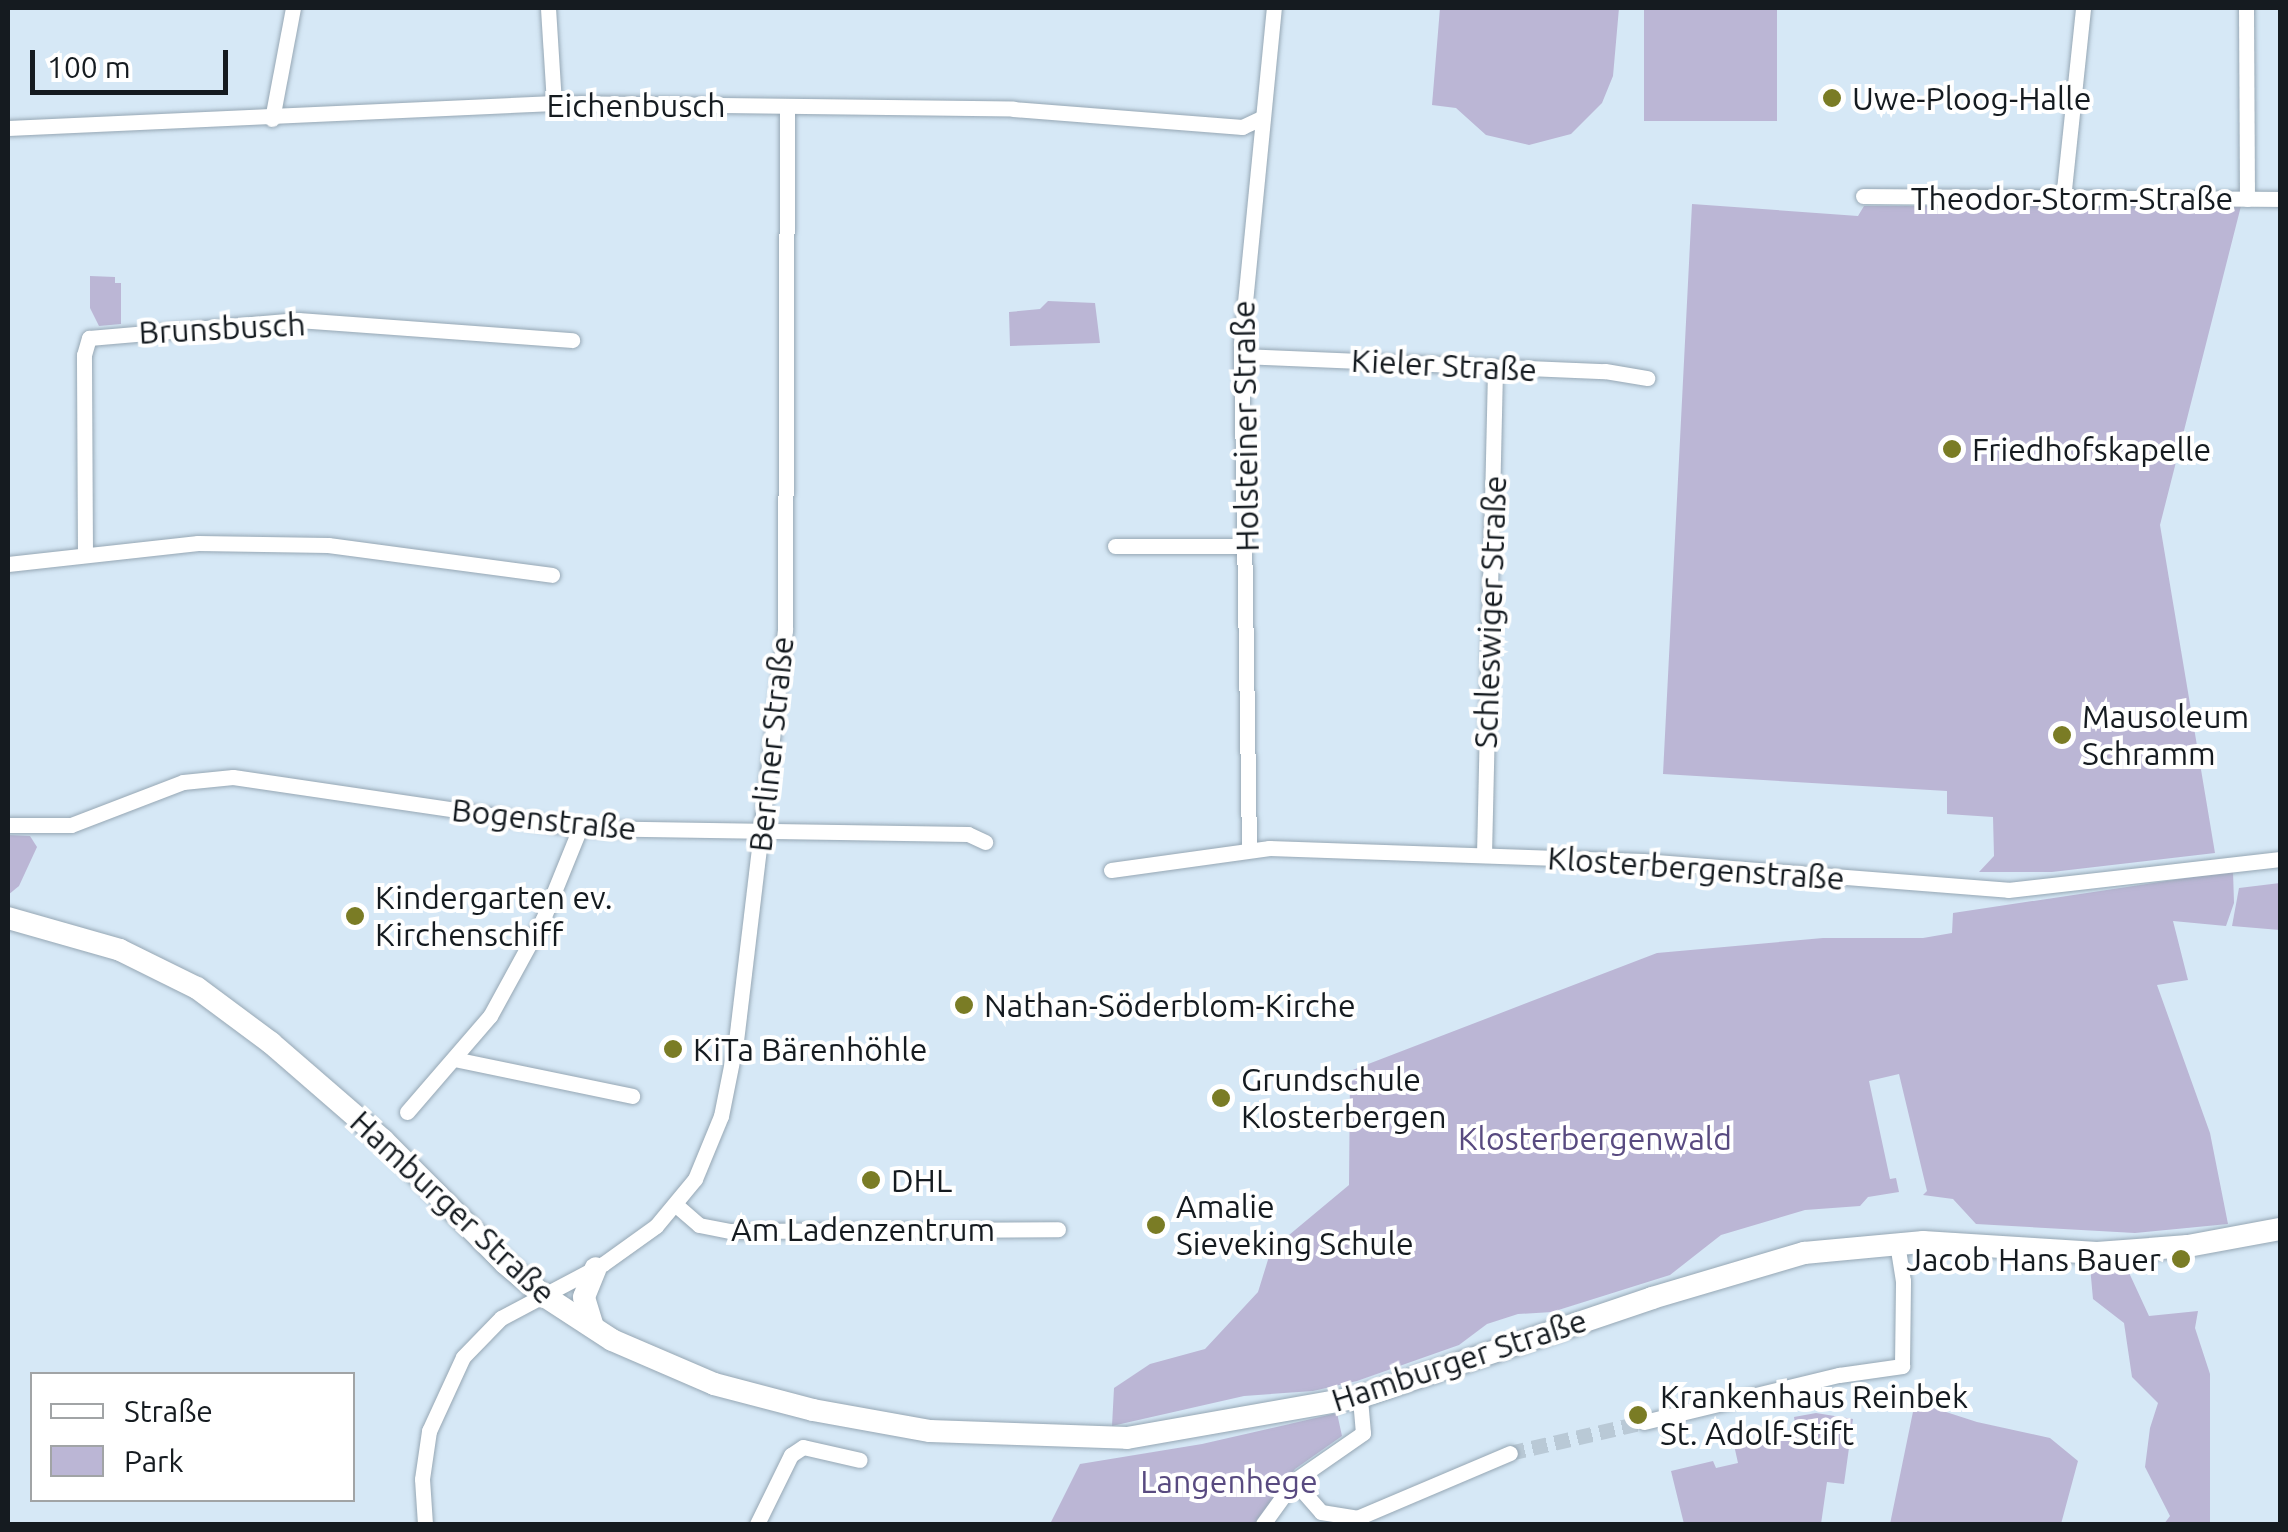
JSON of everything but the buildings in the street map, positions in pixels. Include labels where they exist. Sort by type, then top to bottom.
[{"type":"main road","name":"Hamburger Straße","points":[[8,918],[120,950],[198,989],[271,1042],[383,1140],[504,1263],[593,1328],[655,1362],[714,1384],[813,1410],[930,1431],[1127,1438],[1203,1428],[1360,1397],[1652,1298],[1804,1253],[1897,1242],[2098,1253],[2188,1246],[2280,1230]]},
{"type":"main road","points":[[593,1328],[584,1297],[596,1268]]},
{"type":"street","points":[[272,119],[293,8]]},
{"type":"street","points":[[548,8],[554,103]]},
{"type":"street","name":"Holsteiner Straße","points":[[1248,847],[1241,356],[1274,8]]},
{"type":"street","points":[[2062,199],[2082,8]]},
{"type":"street","points":[[2246,8],[2247,198]]},
{"type":"street","name":"Eichenbusch","points":[[8,128],[272,119],[554,103],[1054,111],[1242,126],[1262,117]]},
{"type":"street","name":"Berliner Straße","points":[[425,1524],[425,1452],[446,1386],[481,1336],[639,1240],[676,1205],[706,1158],[725,1100],[762,833],[786,599],[786,107]]},
{"type":"street","name":"Theodor-Storm-Straße","points":[[1863,196],[2280,199]]},
{"type":"street","name":"Brunsbusch","points":[[85,554],[84,355],[90,338],[298,320],[572,340]]},
{"type":"street","name":"Kieler Straße","points":[[1241,356],[1605,371],[1647,378]]},
{"type":"street","name":"Schleswiger Straße","points":[[1484,856],[1495,369]]},
{"type":"street","points":[[8,564],[198,543],[328,546],[552,575]]},
{"type":"street","points":[[1115,546],[1246,546]]},
{"type":"street","name":"Bogenstraße","points":[[8,824],[58,827],[110,813],[183,782],[234,777],[580,828],[968,834],[985,842]]},
{"type":"street","points":[[408,1112],[490,1016],[543,919],[580,828]]},
{"type":"street","name":"Klosterbergenstraße","points":[[1110,870],[1248,847],[1643,861],[2008,890],[2280,859]]},
{"type":"street","points":[[454,1059],[632,1096]]},
{"type":"street","name":"Am Ladenzentrum","points":[[676,1205],[700,1225],[730,1232],[1058,1230]]},
{"type":"street","points":[[1644,1422],[1839,1376],[1902,1366],[1903,1281],[1897,1242]]},
{"type":"street","points":[[1263,1524],[1294,1481],[1364,1433],[1360,1397]]},
{"type":"street","points":[[757,1524],[791,1456],[804,1446],[860,1460]]},
{"type":"street","points":[[1294,1481],[1321,1512],[1357,1518],[1510,1453]]},
{"type":"green space","points":[[1440,8],[1619,8],[1613,76],[1602,103],[1571,134],[1529,145],[1486,135],[1456,108],[1432,105]]},
{"type":"green space","points":[[1644,8],[1777,8],[1777,121],[1644,121]]},
{"type":"green space","points":[[1692,204],[1858,216],[1864,206],[2241,206],[2160,525],[2215,853],[2052,872],[1979,872],[1994,856],[1993,817],[1947,814],[1947,791],[1663,774]]},
{"type":"green space","points":[[90,276],[115,277],[115,283],[121,283],[121,324],[99,326],[90,308]]},
{"type":"green space","points":[[1048,301],[1095,303],[1100,343],[1010,346],[1009,312],[1040,309]]},
{"type":"green space","points":[[8,835],[30,836],[37,847],[19,886],[8,895]]},
{"type":"green space","name":"Klosterbergenwald","points":[[2233,871],[2234,903],[2226,926],[2173,921],[2188,980],[2157,985],[2210,1133],[2228,1224],[2135,1233],[1976,1224],[1953,1199],[1923,1195],[1927,1191],[1899,1074],[1869,1081],[1890,1179],[1896,1178],[1899,1192],[1868,1197],[1860,1206],[1805,1210],[1721,1235],[1670,1275],[1552,1312],[1518,1314],[1487,1324],[1459,1345],[1357,1381],[1313,1391],[1244,1396],[1112,1426],[1114,1388],[1150,1364],[1205,1349],[1258,1292],[1271,1250],[1349,1185],[1350,1071],[1657,953],[1823,938],[1923,938],[1952,933],[1953,913]]},
{"type":"green space","points":[[2280,883],[2280,930],[2232,926],[2239,888]]},
{"type":"green space","points":[[2125,1264],[2149,1316],[2198,1311],[2195,1328],[2210,1374],[2210,1524],[2164,1524],[2170,1516],[2145,1467],[2158,1403],[2132,1377],[2124,1323],[2093,1299],[2090,1266]]},
{"type":"green space","points":[[1915,1402],[1977,1422],[2050,1438],[2078,1461],[2061,1524],[1890,1524]]},
{"type":"green space","name":"Langenhege","points":[[1337,1413],[1342,1436],[1295,1469],[1254,1524],[1050,1524],[1080,1464],[1202,1444]]},
{"type":"green space","points":[[1816,1413],[1853,1419],[1844,1484],[1827,1482],[1821,1524],[1684,1524],[1671,1471],[1713,1461],[1716,1468],[1738,1463],[1734,1445],[1796,1430],[1794,1417]]},
{"type":"tunnel","points":[[1510,1453],[1644,1422]]},
{"type":"place","name":"Uwe-Ploog-Halle","points":[[1832,98]]},
{"type":"place","name":"Friedhofskapelle","points":[[1952,449]]},
{"type":"place","name":"Mausoleum Schramm","points":[[2062,735]]},
{"type":"place","name":"Kindergarten ev. Kirchenschiff","points":[[355,916]]},
{"type":"place","name":"Nathan-Söderblom-Kirche","points":[[964,1005]]},
{"type":"place","name":"KiTa Bärenhöhle","points":[[673,1049]]},
{"type":"place","name":"Grundschule Klosterbergen","points":[[1221,1098]]},
{"type":"place","name":"DHL","points":[[871,1180]]},
{"type":"place","name":"Amalie Sieveking Schule","points":[[1156,1225]]},
{"type":"place","name":"Jacob Hans Bauer","points":[[2181,1259]]},
{"type":"place","name":"Krankenhaus Reinbek St. Adolf-Stift","points":[[1638,1415]]}]
